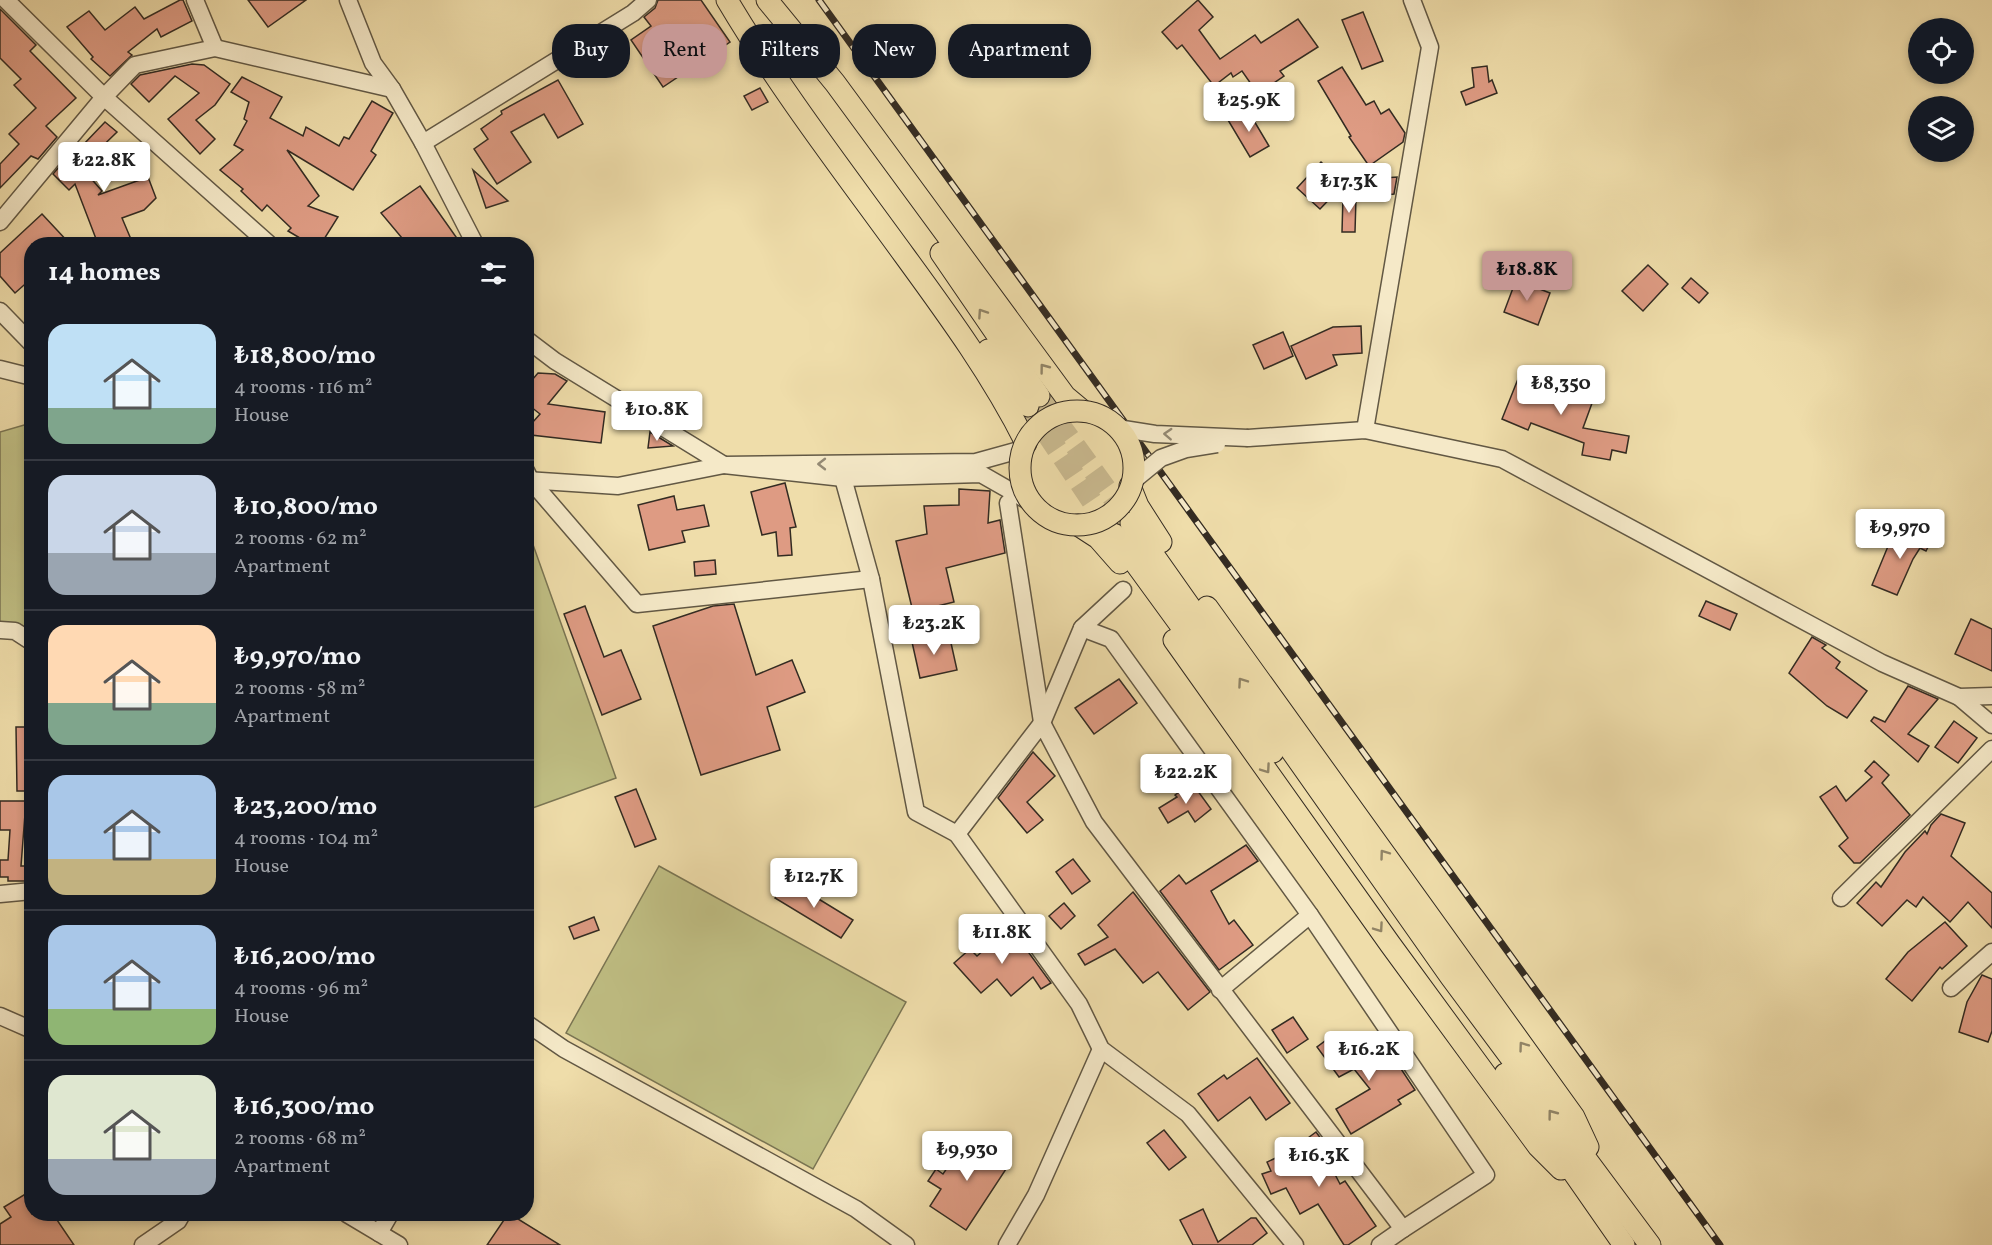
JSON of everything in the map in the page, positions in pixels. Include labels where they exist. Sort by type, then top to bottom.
[{"type":"main road","points":[[727,0],[841,168],[954,323],[1004,399],[1025,446]]},
{"type":"main road","points":[[733,0],[961,311],[1033,401],[961,281],[761,0]]},
{"type":"main road","points":[[767,0],[835,84],[1065,396],[1083,411],[1102,417],[1117,428],[1128,443],[1134,461],[1132,483],[1138,506],[1168,553],[1574,1117],[1599,1192],[1624,1245]]},
{"type":"main road","points":[[1083,411],[1064,413],[1047,420],[1032,432],[1019,467],[1022,485],[1030,502],[1043,515],[1060,523],[1078,525],[1097,522],[1113,512],[1125,498],[1132,483]]},
{"type":"main road","points":[[1078,525],[1098,538],[1123,567],[1390,944],[1538,1146],[1599,1192],[1650,1245]]},
{"type":"main road","points":[[1123,529],[1450,976],[1599,1192]]},
{"type":"street","points":[[6,0],[104,97],[261,237]]},
{"type":"street","points":[[195,0],[215,48]]},
{"type":"street","points":[[348,0],[373,63],[392,89],[423,143],[471,237]]},
{"type":"street","points":[[423,143],[633,13],[648,0]]},
{"type":"street","points":[[1365,430],[1430,47],[1412,0]]},
{"type":"street","points":[[0,222],[104,97],[135,64],[215,48],[392,89]]},
{"type":"street","points":[[369,84],[373,63]]},
{"type":"street","points":[[0,311],[24,336]]},
{"type":"street","points":[[534,345],[555,362],[724,465],[843,478],[881,470],[976,462],[1025,446]]},
{"type":"street","points":[[0,369],[24,374]]},
{"type":"street","points":[[1117,428],[1155,434],[1248,438]]},
{"type":"street","points":[[1132,483],[1161,458],[1186,449],[1248,438],[1365,430],[1502,459],[1882,663],[1959,697],[1992,724]]},
{"type":"street","points":[[534,478],[618,486],[724,465],[981,474],[1030,502]]},
{"type":"street","points":[[843,478],[871,579],[916,812],[957,834],[1079,1004],[1101,1049],[1188,1114],[1295,1245]]},
{"type":"street","points":[[534,484],[636,604],[871,579]]},
{"type":"street","points":[[1008,503],[1042,723],[1094,822],[1404,1229]]},
{"type":"street","points":[[957,834],[1042,723],[1082,628],[1123,590]]},
{"type":"street","points":[[1082,628],[1111,639],[1310,915],[1486,1175],[1380,1245]]},
{"type":"street","points":[[0,630],[15,631],[24,637]]},
{"type":"street","points":[[1959,697],[1992,696]]},
{"type":"street","points":[[1841,897],[1992,749]]},
{"type":"street","points":[[0,894],[24,892]]},
{"type":"street","points":[[1220,990],[1310,915]]},
{"type":"street","points":[[1951,988],[1992,952]]},
{"type":"street","points":[[0,1016],[24,1026]]},
{"type":"street","points":[[534,1028],[564,1049],[856,1209],[906,1245]]},
{"type":"street","points":[[1007,1245],[1036,1195],[1101,1049]]},
{"type":"street","points":[[143,1245],[178,1221]]},
{"type":"street","points":[[359,1221],[399,1245]]},
{"type":"street","points":[[379,1233],[386,1221]]},
{"type":"shaded area","points":[[24,425],[24,628],[0,626],[0,432]]},
{"type":"shaded area","points":[[534,547],[616,778],[534,807]]},
{"type":"shaded area","points":[[659,866],[906,1002],[813,1169],[566,1033]]},
{"type":"building","points":[[183,0],[192,21],[161,37],[157,29],[128,52],[132,55],[110,76],[91,59],[93,57],[67,27],[89,11],[105,30],[135,7],[144,19]]},
{"type":"building","points":[[248,0],[306,0],[268,27]]},
{"type":"building","points":[[658,0],[701,0],[718,24],[649,24],[644,17],[655,8]]},
{"type":"building","points":[[1198,0],[1213,17],[1199,30],[1220,59],[1255,35],[1261,43],[1298,19],[1318,47],[1280,71],[1284,76],[1258,94],[1242,71],[1233,77],[1231,73],[1214,86],[1182,45],[1177,49],[1162,32]]},
{"type":"building","points":[[0,9],[36,45],[30,51],[76,98],[46,126],[57,137],[38,159],[31,156],[0,188],[0,164],[19,144],[9,134],[36,108],[14,85],[21,79],[0,58]]},
{"type":"building","points":[[1363,12],[1383,61],[1362,69],[1342,20]]},
{"type":"building","points":[[642,32],[642,56],[631,40]]},
{"type":"building","points":[[192,64],[204,65],[230,84],[215,105],[196,120],[215,139],[200,154],[168,119],[199,93],[175,76],[149,102],[131,84],[140,75]]},
{"type":"building","points":[[1487,66],[1489,82],[1492,80],[1497,93],[1466,105],[1461,92],[1474,87],[1472,68]]},
{"type":"building","points":[[1342,67],[1366,105],[1374,101],[1381,114],[1389,109],[1405,133],[1403,142],[1369,166],[1349,137],[1351,136],[1318,81]]},
{"type":"building","points":[[242,77],[282,97],[270,118],[303,136],[306,127],[339,146],[344,137],[349,139],[372,101],[393,113],[371,151],[376,155],[353,190],[287,150],[319,196],[308,206],[338,217],[325,237],[298,237],[288,231],[291,228],[267,205],[262,211],[241,191],[243,189],[220,170],[243,150],[234,145],[247,121],[244,119],[249,102],[231,92]]},
{"type":"building","points":[[657,78],[676,78],[663,87]]},
{"type":"building","points":[[558,80],[583,124],[558,138],[544,114],[511,132],[531,162],[497,184],[474,149],[488,139],[481,129],[502,114],[501,111]]},
{"type":"building","points":[[760,88],[768,102],[752,110],[744,96]]},
{"type":"building","points":[[1247,109],[1269,146],[1250,157],[1228,120]]},
{"type":"building","points":[[105,122],[117,132],[81,167],[102,191],[98,195],[148,177],[156,198],[144,210],[122,218],[130,237],[95,237],[75,184],[69,190],[53,174],[79,144],[81,147]]},
{"type":"building","points":[[1321,162],[1342,182],[1346,182],[1320,209],[1297,188]]},
{"type":"building","points":[[473,170],[508,201],[486,208]]},
{"type":"building","points":[[1397,177],[1394,194],[1385,195],[1384,178]]},
{"type":"building","points":[[420,186],[456,237],[401,237],[381,213]]},
{"type":"building","points":[[1343,196],[1356,197],[1355,232],[1342,232]]},
{"type":"building","points":[[42,214],[63,237],[24,237],[24,285],[15,293],[0,276],[0,253]]},
{"type":"building","points":[[1648,265],[1668,284],[1643,311],[1622,291]]},
{"type":"building","points":[[1691,278],[1708,293],[1699,303],[1682,288]]},
{"type":"building","points":[[1516,280],[1550,293],[1538,325],[1504,312]]},
{"type":"building","points":[[1361,326],[1362,353],[1333,355],[1337,365],[1306,379],[1291,346],[1333,327]]},
{"type":"building","points":[[1283,332],[1293,356],[1264,369],[1253,345]]},
{"type":"building","points":[[538,373],[555,374],[567,381],[548,404],[605,412],[601,443],[534,435],[534,421],[540,414],[534,409],[534,378]]},
{"type":"building","points":[[1520,374],[1560,391],[1563,383],[1595,395],[1583,428],[1629,436],[1626,453],[1612,450],[1610,460],[1582,455],[1584,443],[1531,423],[1528,430],[1502,419]]},
{"type":"building","points":[[650,432],[673,446],[648,448]]},
{"type":"building","points":[[785,483],[796,527],[790,528],[792,555],[778,556],[776,532],[762,535],[751,492]]},
{"type":"building","points":[[959,489],[990,491],[988,523],[1000,520],[1005,553],[946,568],[954,602],[913,612],[896,541],[927,534],[924,506],[959,505]]},
{"type":"building","points":[[674,496],[677,510],[704,505],[709,526],[682,531],[685,542],[649,550],[638,505]]},
{"type":"building","points":[[1910,526],[1933,537],[1926,551],[1920,548],[1913,559],[1897,595],[1872,585],[1891,539],[1901,544]]},
{"type":"building","points":[[715,560],[716,574],[695,576],[694,562]]},
{"type":"building","points":[[1706,601],[1737,614],[1730,630],[1699,616]]},
{"type":"building","points":[[734,604],[756,675],[792,660],[805,692],[767,707],[780,750],[701,775],[653,626],[713,606]]},
{"type":"building","points":[[585,606],[604,657],[621,650],[641,699],[602,715],[564,614]]},
{"type":"building","points":[[1971,619],[1992,629],[1992,671],[1955,654]]},
{"type":"building","points":[[949,634],[957,670],[920,678],[912,642]]},
{"type":"building","points":[[1812,637],[1826,645],[1822,648],[1840,662],[1836,668],[1867,691],[1847,718],[1827,706],[1789,673]]},
{"type":"building","points":[[1119,679],[1137,703],[1094,734],[1075,708]]},
{"type":"building","points":[[1908,686],[1938,699],[1908,734],[1929,746],[1918,762],[1871,721],[1874,717],[1885,722]]},
{"type":"building","points":[[1954,721],[1977,738],[1958,763],[1935,747]]},
{"type":"building","points":[[16,727],[24,727],[24,791],[17,791]]},
{"type":"building","points":[[1033,752],[1055,776],[1027,802],[1043,820],[1027,833],[998,798]]},
{"type":"building","points":[[1874,761],[1889,775],[1882,783],[1910,815],[1860,863],[1854,863],[1839,846],[1848,838],[1820,797],[1836,786],[1846,801],[1872,777],[1865,771]]},
{"type":"building","points":[[1192,783],[1211,809],[1195,822],[1188,811],[1168,823],[1159,808],[1177,797],[1175,795]]},
{"type":"building","points":[[636,789],[656,839],[635,847],[615,797]]},
{"type":"building","points":[[0,801],[24,801],[21,866],[24,866],[24,881],[8,881],[8,877],[0,877],[0,860],[8,860],[10,830],[0,830]]},
{"type":"building","points":[[1941,814],[1965,823],[1951,856],[1992,893],[1992,928],[1968,902],[1950,922],[1923,897],[1916,907],[1907,900],[1882,926],[1857,903],[1876,882],[1881,887],[1905,852],[1925,831],[1927,834],[1931,825]]},
{"type":"building","points":[[1246,845],[1258,861],[1211,891],[1229,924],[1234,920],[1253,945],[1219,970],[1160,891],[1179,875],[1186,884]]},
{"type":"building","points":[[1073,859],[1090,881],[1072,894],[1056,872]]},
{"type":"building","points":[[786,879],[853,920],[841,938],[775,898]]},
{"type":"building","points":[[1133,892],[1210,992],[1188,1010],[1158,972],[1143,983],[1115,949],[1085,965],[1078,954],[1108,937],[1098,925]]},
{"type":"building","points":[[1064,903],[1075,916],[1061,929],[1049,916]]},
{"type":"building","points":[[594,917],[599,930],[574,939],[569,927]]},
{"type":"building","points":[[1945,922],[1967,946],[1942,969],[1940,967],[1912,1001],[1886,979],[1908,952]]},
{"type":"building","points":[[1010,927],[1051,983],[1041,989],[1033,977],[1011,996],[997,979],[981,993],[954,963],[970,949],[977,956]]},
{"type":"building","points":[[1982,975],[1992,979],[1992,1031],[1988,1042],[1959,1032],[1967,1002]]},
{"type":"building","points":[[1293,1017],[1308,1039],[1287,1053],[1272,1030]]},
{"type":"building","points":[[1380,1037],[1415,1090],[1398,1100],[1401,1104],[1351,1134],[1336,1109],[1370,1089],[1354,1069],[1339,1077],[1317,1047],[1329,1038],[1344,1057]]},
{"type":"building","points":[[1257,1058],[1290,1103],[1266,1120],[1250,1097],[1218,1121],[1198,1094],[1224,1075],[1227,1079]]},
{"type":"building","points":[[1164,1130],[1186,1157],[1169,1170],[1147,1143]]},
{"type":"building","points":[[1316,1132],[1333,1155],[1327,1159],[1340,1184],[1345,1181],[1376,1226],[1348,1245],[1344,1245],[1318,1204],[1300,1214],[1286,1188],[1271,1194],[1262,1174],[1271,1171],[1267,1162],[1289,1152]]},
{"type":"building","points":[[969,1136],[1010,1163],[966,1230],[930,1206],[941,1189],[928,1181],[936,1169],[943,1174]]},
{"type":"building","points":[[24,1195],[24,1221],[58,1221],[74,1245],[0,1245],[0,1224],[11,1217],[4,1207]]},
{"type":"building","points":[[1203,1209],[1218,1242],[1251,1218],[1256,1218],[1267,1233],[1252,1245],[1193,1245],[1180,1220]]},
{"type":"building","points":[[503,1221],[521,1221],[560,1245],[487,1245]]},
{"type":"tunnel","points":[[1039,396],[1131,523]]},
{"type":"tunnel","points":[[1028,406],[1114,534]]},
{"type":"railway","points":[[819,0],[1720,1245]]}]
